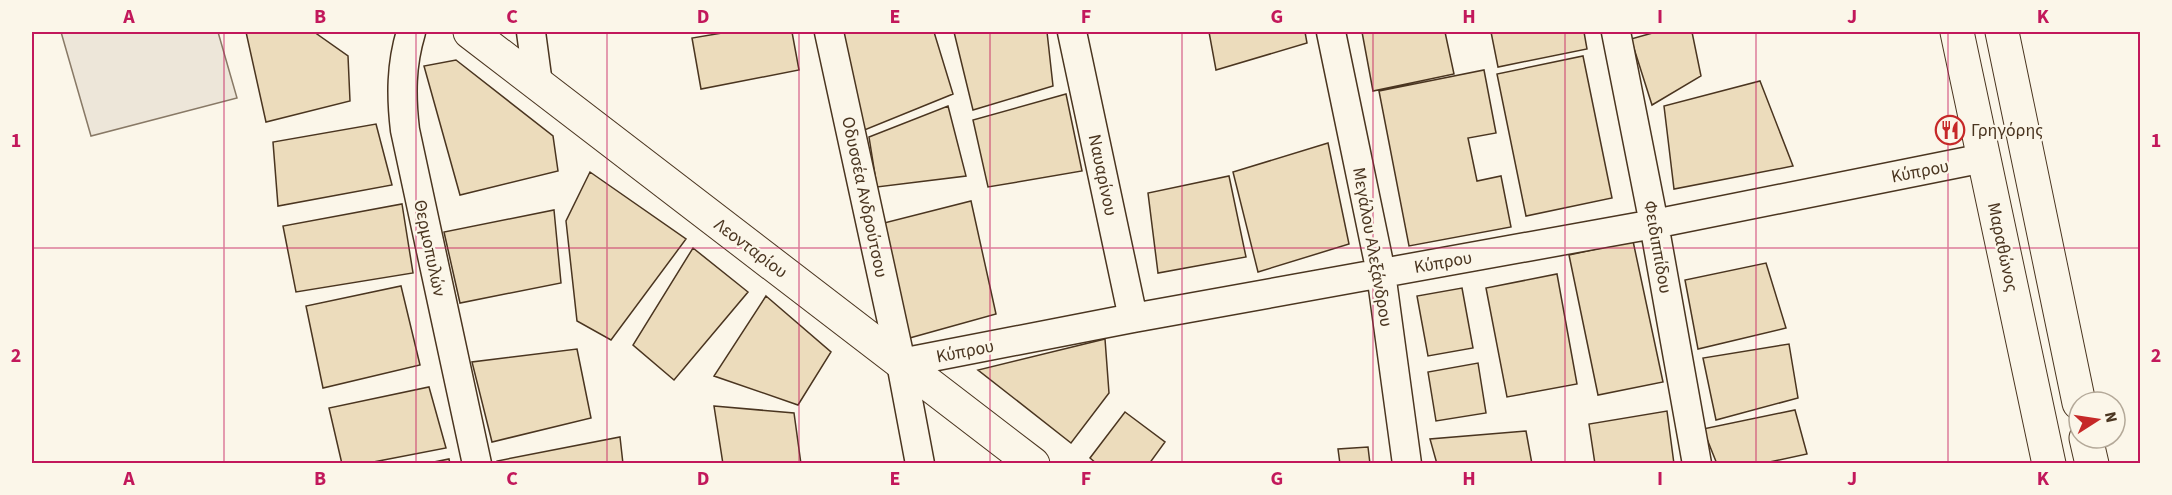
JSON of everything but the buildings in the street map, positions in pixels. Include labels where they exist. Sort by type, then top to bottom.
[{"type":"main road","name":"Λεονταρίου","points":[[470,32],[1033,464]]},
{"type":"main road","name":"Μαραθώνος","points":[[1957,32],[2049,464]]},
{"type":"main road","points":[[2002,32],[2076,390]]},
{"type":"street","name":"Θερμοπυλών","points":[[411,32],[403,67],[402,105],[405,130],[477,464]]},
{"type":"street","points":[[531,32],[538,84]]},
{"type":"street","name":"Οδυσσέα Ανδρούτσου","points":[[829,32],[890,309],[920,464]]},
{"type":"street","name":"Ναυαρίνου","points":[[1072,32],[1134,318]]},
{"type":"street","name":"Μεγάλου Αλεξάνδρου","points":[[1331,32],[1381,273],[1407,464]]},
{"type":"street","name":"Φειδιππίδου","points":[[1616,32],[1654,224],[1697,464]]},
{"type":"street","name":"Κύπρου","points":[[901,363],[1134,318],[1654,224],[1984,158]]},
{"type":"street","points":[[861,333],[879,325],[890,309]]},
{"type":"shaded area","points":[[61,32],[218,32],[237,98],[91,136]]},
{"type":"place","name":"Γρηγόρης","points":[[1950,130]]}]
